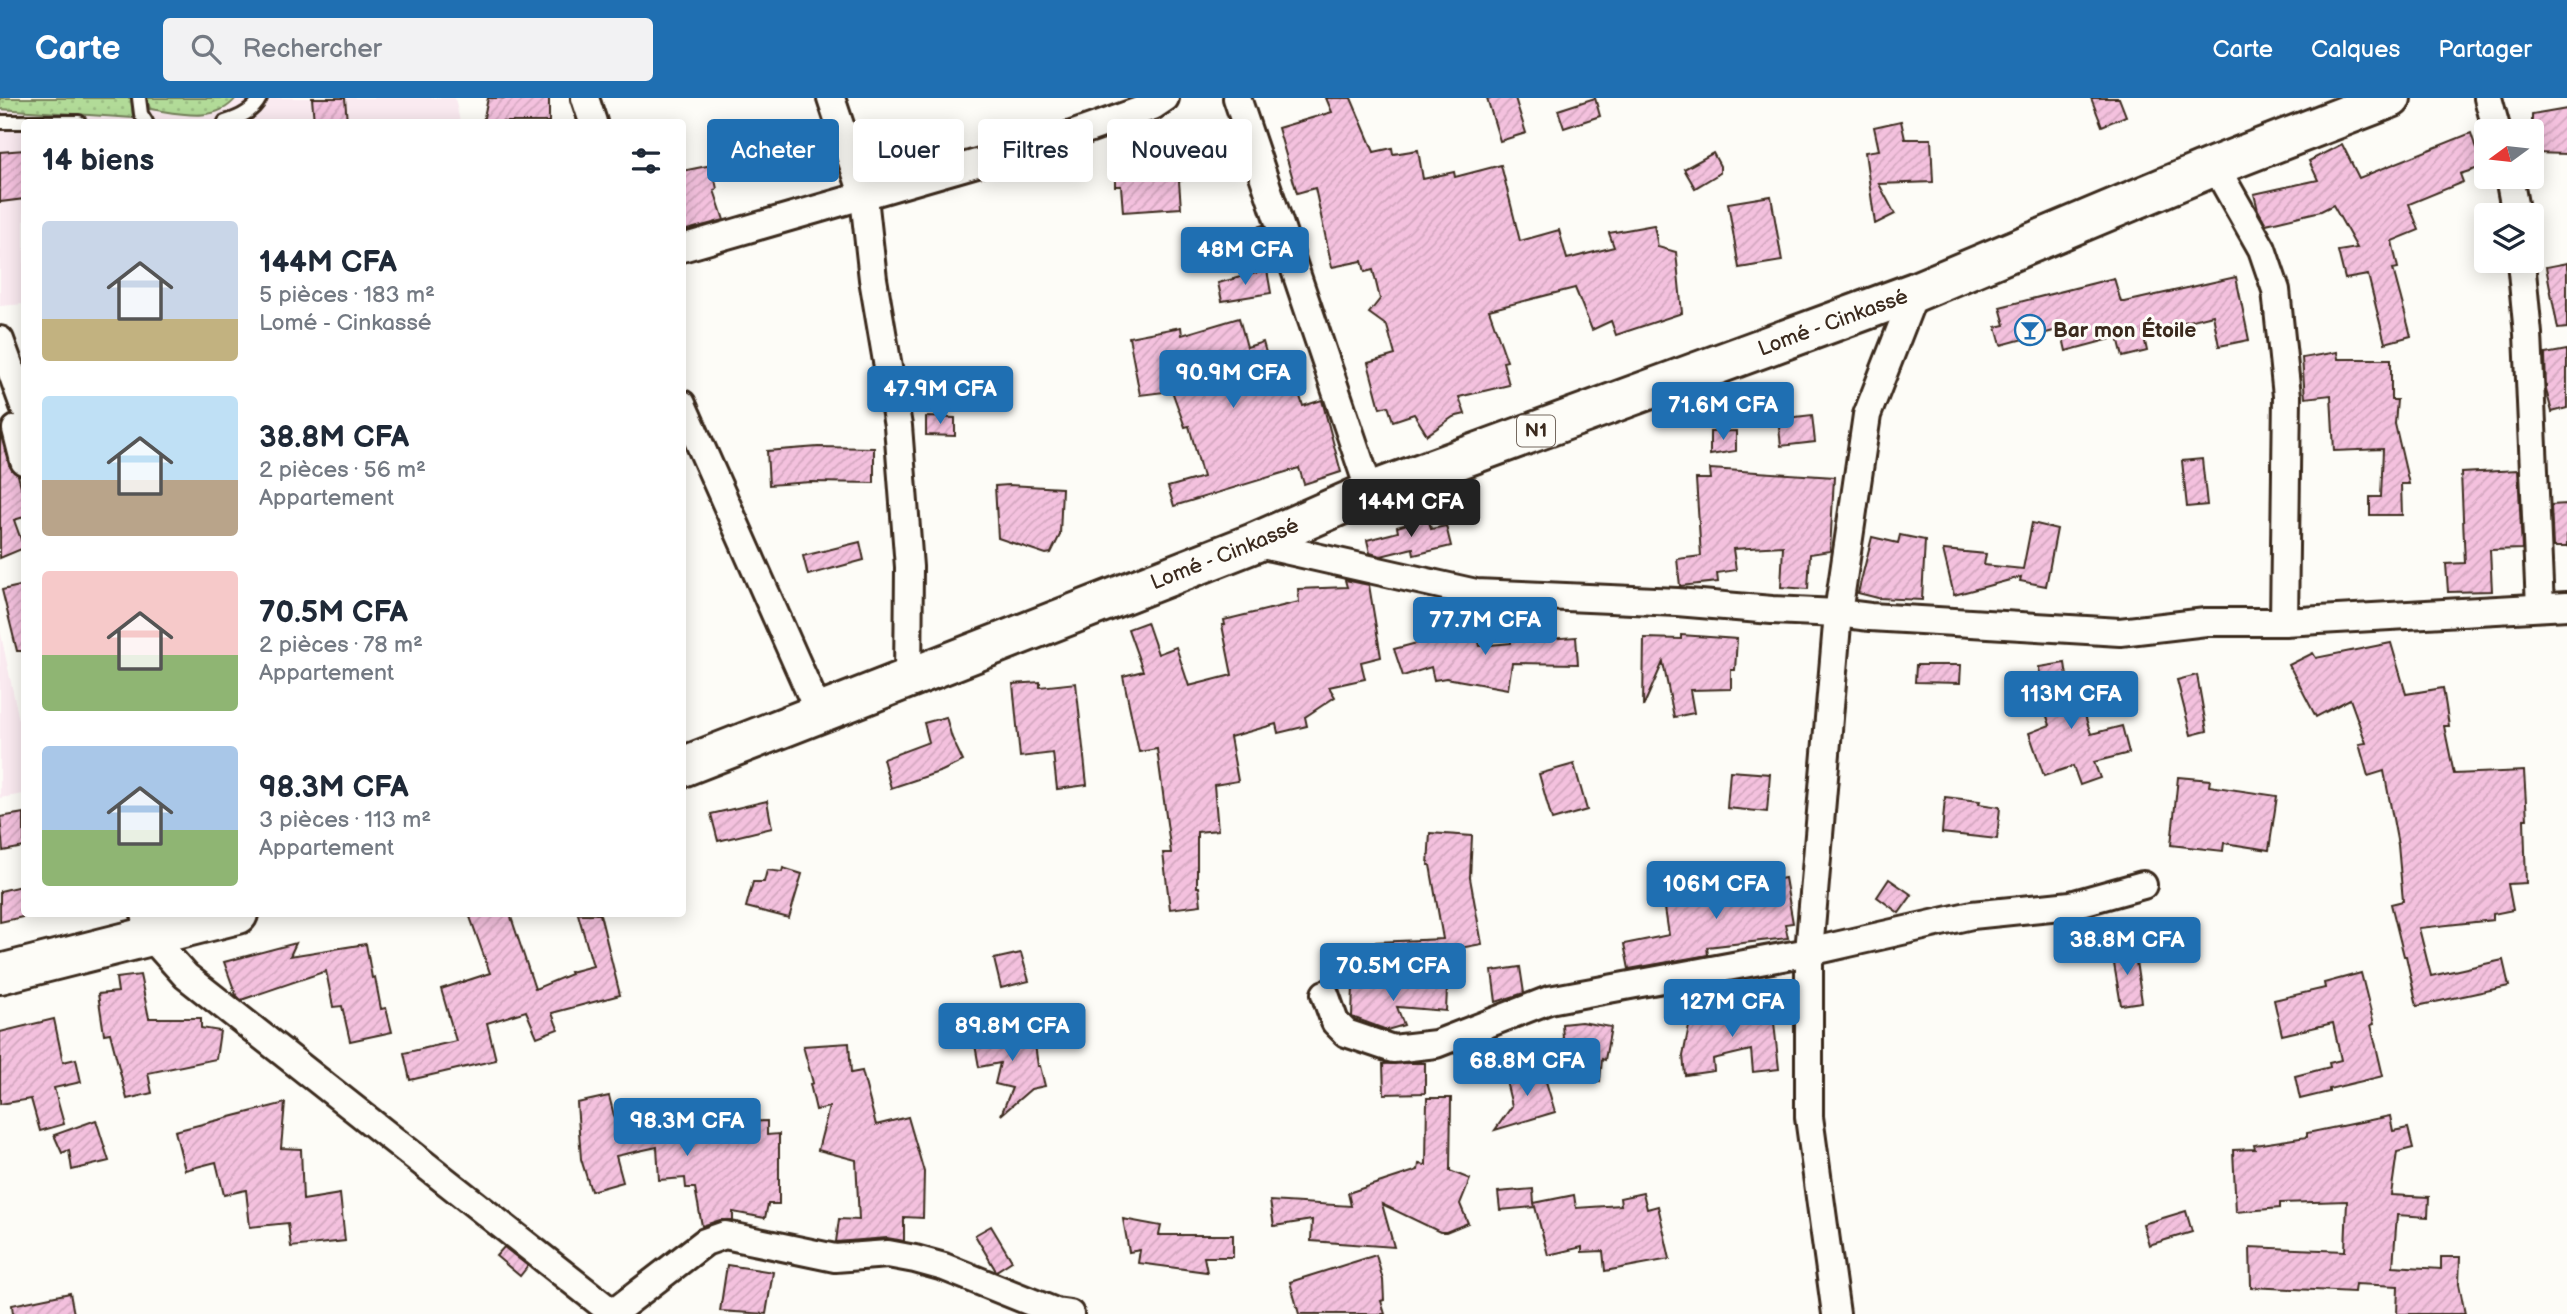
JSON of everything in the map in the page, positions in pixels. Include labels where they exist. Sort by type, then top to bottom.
[{"type":"highway","name":"Lomé - Cinkassé","points":[[686,765],[1254,543],[1370,492],[1915,292],[2215,166],[2391,98]]},
{"type":"highway","points":[[0,974],[148,925],[213,917]]},
{"type":"street","points":[[585,98],[592,119]]},
{"type":"street","points":[[831,98],[864,197],[873,279],[898,426],[909,567],[908,680]]},
{"type":"street","points":[[686,247],[1060,139],[1153,106],[1165,98]]},
{"type":"street","points":[[1237,98],[1370,492]]},
{"type":"street","points":[[2488,98],[2494,119]]},
{"type":"street","points":[[2215,166],[2262,249],[2276,290],[2287,396],[2284,622]]},
{"type":"street","points":[[2522,273],[2528,334],[2540,607]]},
{"type":"street","points":[[1836,1314],[1809,1117],[1809,952],[1838,613],[1867,415],[1915,292]]},
{"type":"street","points":[[0,340],[21,398]]},
{"type":"street","points":[[686,413],[819,713]]},
{"type":"street","points":[[21,428],[16,429],[21,449]]},
{"type":"street","points":[[1254,543],[1476,593],[1677,602],[2120,632],[2206,622],[2284,622],[2567,606]]},
{"type":"street","points":[[1325,994],[1335,1022],[1346,1033],[1393,1049],[1436,1044],[1549,1000],[1809,952],[1972,915],[2071,905],[2143,885]]},
{"type":"street","points":[[148,925],[186,976],[614,1314],[705,1242],[725,1235],[835,1258],[888,1254],[915,1259],[944,1267],[1056,1312],[1070,1314]]},
{"type":"lane","points":[[139,98],[144,119]]},
{"type":"lane","points":[[236,119],[256,107],[260,98]]},
{"type":"lane","points":[[0,122],[21,122]]},
{"type":"shaded area","points":[[0,98],[455,98],[459,119],[21,119],[21,304],[0,306]]},
{"type":"shaded area","points":[[0,630],[21,730],[21,794],[0,798]]},
{"type":"green space","points":[[0,98],[131,98],[133,118],[0,109]]},
{"type":"green space","points":[[147,98],[236,98],[218,111],[196,115],[150,109]]},
{"type":"building","points":[[312,98],[345,98],[347,119],[314,119]]},
{"type":"building","points":[[488,98],[549,98],[549,119],[484,119]]},
{"type":"building","points":[[1326,98],[1351,98],[1374,152],[1392,148],[1393,154],[1418,150],[1423,179],[1454,172],[1455,177],[1501,165],[1520,241],[1559,230],[1567,259],[1614,247],[1609,233],[1654,225],[1658,247],[1676,252],[1682,313],[1616,335],[1611,321],[1592,330],[1575,288],[1489,310],[1507,361],[1503,362],[1509,385],[1459,397],[1465,414],[1453,417],[1427,435],[1414,414],[1393,421],[1388,406],[1380,408],[1368,363],[1395,355],[1387,326],[1369,313],[1380,299],[1373,270],[1365,272],[1362,261],[1332,267],[1315,188],[1297,193],[1278,128],[1332,112]]},
{"type":"building","points":[[1487,98],[1515,98],[1526,133],[1500,141]]},
{"type":"building","points":[[1595,98],[1600,116],[1564,128],[1558,110]]},
{"type":"building","points":[[2091,98],[2119,98],[2126,116],[2102,126]]},
{"type":"building","points":[[2567,109],[2567,154],[2544,153],[2544,119],[2532,119],[2532,115]]},
{"type":"building","points":[[1901,121],[1905,139],[1931,139],[1933,182],[1879,184],[1895,214],[1875,224],[1865,152],[1879,150],[1874,127]]},
{"type":"building","points":[[2471,133],[2474,142],[2474,170],[2460,174],[2463,182],[2409,204],[2419,230],[2392,241],[2398,268],[2393,269],[2411,336],[2385,343],[2368,275],[2345,279],[2338,251],[2357,248],[2333,205],[2321,211],[2266,224],[2258,210],[2254,194],[2318,180],[2309,161],[2342,144],[2359,178]]},
{"type":"building","points":[[21,150],[21,199],[0,202],[0,152]]},
{"type":"building","points":[[1713,153],[1720,166],[1720,173],[1695,188],[1684,169]]},
{"type":"building","points":[[707,166],[707,182],[716,182],[717,189],[714,190],[724,220],[686,230],[686,170]]},
{"type":"building","points":[[1115,182],[1179,182],[1181,208],[1123,212],[1121,186],[1115,186]]},
{"type":"building","points":[[1771,196],[1782,261],[1739,268],[1728,203]]},
{"type":"building","points":[[1263,225],[1272,252],[1191,252],[1211,229],[1222,238]]},
{"type":"building","points":[[2567,263],[2567,328],[2558,329],[2546,267]]},
{"type":"building","points":[[1267,270],[1271,293],[1222,301],[1218,283]]},
{"type":"building","points":[[2236,277],[2249,340],[2219,346],[2213,315],[2143,332],[2147,351],[2123,357],[2118,337],[2066,351],[2061,329],[2001,345],[1996,327],[2005,325],[2000,307],[2114,278],[2121,302],[2125,302]]},
{"type":"building","points":[[1239,318],[1247,347],[1263,342],[1278,396],[1298,390],[1303,406],[1322,400],[1341,472],[1304,484],[1299,468],[1174,506],[1168,487],[1203,477],[1189,426],[1185,427],[1172,391],[1140,395],[1129,337],[1181,327],[1182,335]]},
{"type":"building","points":[[2567,350],[2567,408],[2552,412],[2546,390],[2545,354]]},
{"type":"building","points":[[2337,352],[2338,359],[2391,359],[2391,400],[2397,400],[2395,424],[2409,484],[2401,484],[2402,515],[2370,515],[2370,497],[2381,497],[2383,449],[2334,451],[2331,395],[2305,398],[2302,358]]},
{"type":"building","points":[[1812,415],[1815,442],[1781,446],[1778,419]]},
{"type":"building","points":[[926,417],[955,418],[955,436],[926,435]]},
{"type":"building","points":[[1736,431],[1736,451],[1710,455],[1710,432]]},
{"type":"building","points":[[0,432],[9,465],[18,475],[21,486],[21,518],[14,520],[21,540],[21,549],[0,558]]},
{"type":"building","points":[[818,447],[874,448],[874,483],[811,482],[769,485],[767,451]]},
{"type":"building","points":[[2202,459],[2207,505],[2187,507],[2182,461]]},
{"type":"building","points":[[1710,469],[1834,477],[1830,551],[1810,554],[1808,589],[1781,587],[1783,546],[1733,549],[1736,570],[1717,573],[1718,582],[1680,586],[1677,559],[1701,556],[1696,479],[1711,479]]},
{"type":"building","points":[[2518,470],[2522,549],[2490,550],[2492,591],[2448,592],[2446,564],[2465,563],[2461,473]]},
{"type":"building","points":[[995,486],[1062,488],[1060,535],[1051,553],[1046,554],[998,538]]},
{"type":"building","points":[[2567,504],[2567,547],[2553,547],[2551,505]]},
{"type":"building","points":[[1428,518],[1431,529],[1446,526],[1451,546],[1414,555],[1413,548],[1381,556],[1370,553],[1367,540],[1398,532],[1397,527]]},
{"type":"building","points":[[2032,523],[2057,529],[2046,586],[2020,581],[2021,577],[1954,595],[1943,550],[1986,554],[1984,565],[2023,569]]},
{"type":"building","points":[[1900,535],[1925,540],[1922,600],[1878,598],[1858,593],[1872,537],[1898,543]]},
{"type":"building","points":[[860,542],[864,560],[808,575],[803,556]]},
{"type":"building","points":[[1345,580],[1369,585],[1381,657],[1361,662],[1365,679],[1329,687],[1335,697],[1305,717],[1307,726],[1278,733],[1276,724],[1230,737],[1238,781],[1214,785],[1218,830],[1197,832],[1197,887],[1201,905],[1170,909],[1163,853],[1171,853],[1157,749],[1139,752],[1123,676],[1143,671],[1128,629],[1147,622],[1158,654],[1176,647],[1189,686],[1232,675],[1222,625],[1225,625],[1224,620],[1299,602],[1298,589],[1347,587]]},
{"type":"building","points":[[21,586],[21,651],[17,651],[2,590]]},
{"type":"building","points":[[1511,622],[1531,622],[1531,640],[1576,637],[1578,664],[1512,663],[1508,689],[1446,678],[1434,680],[1431,667],[1403,676],[1394,649],[1440,637],[1442,644],[1477,634],[1480,646],[1511,643]]},
{"type":"building","points":[[1681,635],[1737,639],[1735,670],[1731,670],[1731,689],[1690,690],[1694,713],[1674,717],[1663,662],[1643,707],[1644,638],[1681,639]]},
{"type":"building","points":[[2391,643],[2406,694],[2443,688],[2449,726],[2444,726],[2454,774],[2524,771],[2527,819],[2524,819],[2526,883],[2508,884],[2513,910],[2493,914],[2493,920],[2419,928],[2431,976],[2503,960],[2509,986],[2417,1006],[2391,904],[2403,901],[2398,845],[2384,771],[2368,776],[2359,744],[2366,743],[2350,699],[2316,717],[2289,665],[2313,653],[2316,658]]},
{"type":"building","points":[[2065,663],[2070,696],[2078,694],[2091,734],[2122,726],[2129,753],[2094,762],[2100,778],[2080,785],[2073,766],[2044,776],[2029,733],[2050,725],[2044,708],[2039,667]]},
{"type":"building","points":[[1916,665],[1961,665],[1960,683],[1915,682]]},
{"type":"building","points":[[2197,675],[2207,731],[2191,735],[2177,680]]},
{"type":"building","points":[[1040,682],[1040,687],[1076,683],[1087,785],[1057,789],[1053,753],[1020,757],[1013,684]]},
{"type":"building","points":[[946,717],[963,761],[891,788],[883,759],[929,742],[924,723]]},
{"type":"building","points":[[1574,764],[1587,810],[1552,820],[1539,774]]},
{"type":"building","points":[[1730,771],[1770,774],[1767,812],[1727,808]]},
{"type":"building","points":[[2178,777],[2210,780],[2209,786],[2277,796],[2269,850],[2224,843],[2223,851],[2171,845]]},
{"type":"building","points":[[1945,797],[1980,801],[1979,804],[2000,807],[1997,839],[1942,833]]},
{"type":"building","points":[[767,801],[772,828],[718,841],[711,814]]},
{"type":"building","points":[[21,814],[21,848],[3,851],[0,817]]},
{"type":"building","points":[[1430,833],[1472,836],[1470,878],[1482,944],[1377,963],[1376,942],[1443,939],[1428,865]]},
{"type":"building","points":[[783,868],[802,874],[789,918],[746,907],[753,882],[764,882],[767,870],[782,872]]},
{"type":"building","points":[[1785,878],[1793,923],[1785,924],[1788,938],[1707,947],[1708,955],[1629,969],[1624,944],[1669,935],[1663,895],[1734,882],[1735,888]]},
{"type":"building","points":[[1889,879],[1912,895],[1899,913],[1877,897]]},
{"type":"building","points":[[21,886],[22,917],[0,922],[0,891]]},
{"type":"building","points":[[470,917],[511,917],[535,989],[571,974],[570,972],[593,966],[579,917],[601,917],[620,995],[552,1013],[558,1029],[537,1037],[526,1011],[487,1023],[496,1060],[410,1080],[404,1053],[456,1041],[441,989],[490,973]]},
{"type":"building","points":[[296,943],[290,956],[366,944],[381,1009],[386,1008],[392,1032],[350,1041],[342,1006],[333,1007],[326,971],[241,1000],[236,995],[224,962]]},
{"type":"building","points":[[2134,948],[2142,1002],[2121,1005],[2112,952]]},
{"type":"building","points":[[1021,953],[1029,981],[1001,988],[994,959]]},
{"type":"building","points":[[1520,967],[1524,993],[1496,1002],[1492,971]]},
{"type":"building","points":[[2361,973],[2383,1076],[2300,1099],[2295,1076],[2330,1067],[2329,1063],[2341,1060],[2333,1023],[2282,1035],[2274,1000],[2325,988],[2324,983]]},
{"type":"building","points":[[140,975],[149,1018],[201,1018],[201,1028],[220,1031],[216,1059],[148,1073],[152,1093],[127,1099],[110,1033],[104,1034],[98,994],[118,992],[116,978]]},
{"type":"building","points":[[1353,984],[1447,989],[1446,1011],[1397,1007],[1404,1025],[1387,1030],[1352,1017]]},
{"type":"building","points":[[1772,1004],[1779,1069],[1753,1072],[1751,1050],[1713,1059],[1714,1071],[1685,1075],[1683,1056],[1692,1011],[1725,1017],[1724,1010]]},
{"type":"building","points":[[54,1019],[63,1062],[76,1059],[81,1082],[54,1088],[64,1124],[40,1131],[31,1099],[0,1104],[0,1032]]},
{"type":"building","points":[[1581,1022],[1611,1027],[1605,1060],[1602,1059],[1600,1081],[1556,1075],[1558,1053],[1564,1053],[1562,1024]]},
{"type":"building","points":[[1033,1030],[1038,1066],[1045,1086],[1031,1089],[1001,1115],[1012,1088],[995,1084],[1000,1063],[979,1067],[974,1039]]},
{"type":"building","points":[[849,1043],[851,1073],[862,1071],[876,1125],[908,1117],[924,1172],[923,1218],[904,1217],[904,1241],[887,1238],[836,1242],[839,1219],[859,1220],[856,1160],[818,1150],[829,1107],[816,1110],[810,1084],[813,1083],[803,1046]]},
{"type":"building","points":[[1425,1063],[1425,1093],[1384,1094],[1383,1064]]},
{"type":"building","points":[[1542,1068],[1555,1112],[1495,1130],[1512,1106],[1505,1077]]},
{"type":"building","points":[[609,1096],[615,1119],[696,1119],[696,1123],[767,1121],[767,1135],[779,1134],[779,1204],[768,1204],[765,1218],[733,1212],[733,1220],[720,1220],[702,1226],[695,1188],[686,1188],[685,1178],[659,1180],[657,1147],[616,1156],[623,1182],[591,1191],[581,1159],[577,1103]]},
{"type":"building","points":[[1427,1098],[1451,1098],[1450,1171],[1470,1179],[1460,1204],[1468,1223],[1440,1232],[1382,1204],[1394,1247],[1311,1241],[1312,1220],[1274,1226],[1270,1201],[1351,1206],[1348,1193],[1418,1170],[1419,1164],[1426,1165]]},
{"type":"building","points":[[285,1103],[281,1148],[301,1149],[303,1200],[340,1194],[345,1241],[291,1247],[288,1223],[250,1227],[246,1190],[224,1195],[216,1162],[185,1170],[175,1131]]},
{"type":"building","points":[[2390,1116],[2393,1131],[2408,1128],[2413,1148],[2397,1152],[2391,1195],[2429,1197],[2428,1217],[2397,1215],[2393,1266],[2441,1269],[2441,1257],[2460,1257],[2459,1284],[2465,1314],[2397,1314],[2398,1286],[2355,1284],[2354,1292],[2251,1287],[2250,1247],[2345,1251],[2347,1201],[2280,1203],[2280,1208],[2236,1212],[2233,1150],[2255,1149],[2254,1145],[2307,1137],[2307,1133]]},
{"type":"building","points":[[96,1120],[109,1161],[72,1170],[69,1150],[62,1153],[54,1135]]},
{"type":"building","points":[[1533,1189],[1535,1207],[1500,1210],[1498,1192]]},
{"type":"building","points":[[1643,1193],[1647,1209],[1658,1206],[1670,1259],[1605,1271],[1603,1251],[1582,1252],[1582,1247],[1548,1255],[1534,1203],[1574,1195],[1576,1208],[1621,1205],[1620,1198]]},
{"type":"building","points":[[2186,1211],[2192,1232],[2149,1245],[2143,1224]]},
{"type":"building","points":[[1123,1219],[1161,1226],[1159,1235],[1233,1235],[1233,1257],[1204,1257],[1207,1272],[1138,1263],[1140,1250],[1129,1252]]},
{"type":"building","points":[[991,1226],[1012,1261],[996,1271],[975,1235]]},
{"type":"building","points":[[504,1247],[528,1266],[520,1276],[496,1256]]},
{"type":"building","points":[[1376,1255],[1383,1280],[1384,1300],[1381,1301],[1385,1314],[1299,1314],[1290,1282]]},
{"type":"building","points":[[727,1265],[773,1272],[766,1314],[720,1311]]},
{"type":"building","points":[[70,1293],[74,1314],[13,1314],[12,1305]]},
{"type":"place","name":"Bar mon Étoile","points":[[2030,330]]}]
